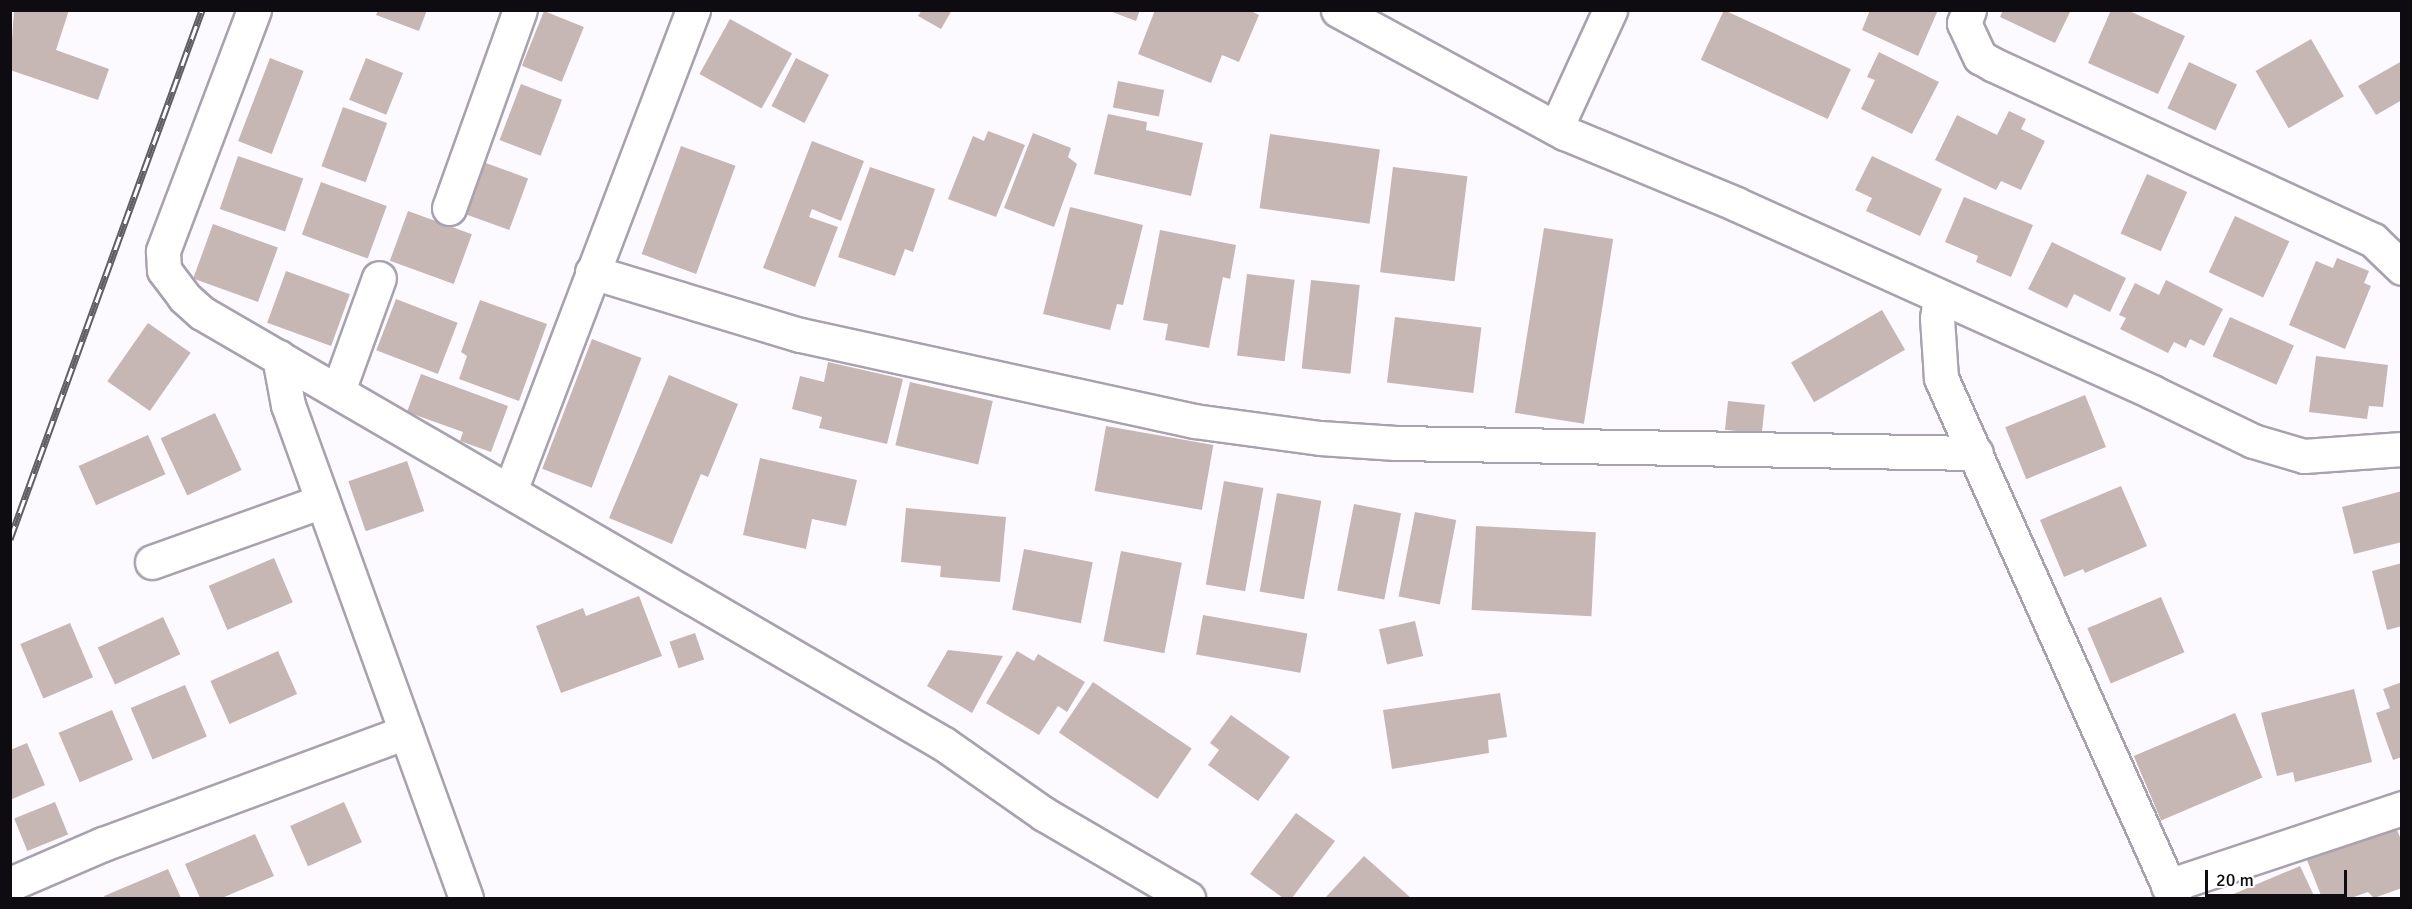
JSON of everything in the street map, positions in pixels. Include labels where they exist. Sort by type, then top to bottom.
[{"type":"street","points":[[254,10],[165,245],[165,270],[174,284],[202,313],[944,744],[1044,814],[1188,898]]},
{"type":"street","points":[[449,208],[520,10]]},
{"type":"street","points":[[510,491],[693,10]]},
{"type":"street","points":[[1338,10],[1556,128],[1940,297],[2280,452],[2304,456],[2402,449]]},
{"type":"street","points":[[1556,128],[1610,10]]},
{"type":"street","points":[[1969,10],[1964,23],[1980,57],[2373,240],[2402,268]]},
{"type":"street","points":[[592,272],[800,335],[1194,421],[1320,438],[1396,443],[1976,453]]},
{"type":"street","points":[[338,391],[379,278]]},
{"type":"street","points":[[1940,297],[1937,318],[1941,378],[2171,892],[2402,808]]},
{"type":"street","points":[[279,357],[288,405],[466,898]]},
{"type":"street","points":[[152,562],[322,501]]},
{"type":"street","points":[[10,884],[103,844],[406,732]]},
{"type":"building","points":[[14,10],[69,10],[56,50],[109,69],[98,100],[10,70]]},
{"type":"building","points":[[378,10],[427,10],[419,31],[376,15]]},
{"type":"building","points":[[922,10],[952,10],[941,29],[918,16]]},
{"type":"building","points":[[1107,10],[1140,10],[1136,21]]},
{"type":"building","points":[[1155,10],[1249,10],[1259,15],[1239,62],[1222,55],[1211,83],[1138,54]]},
{"type":"building","points":[[1724,10],[1851,69],[1828,119],[1701,60]]},
{"type":"building","points":[[1870,10],[1938,10],[1918,56],[1862,30]]},
{"type":"building","points":[[2003,10],[2071,10],[2055,43],[2000,17]]},
{"type":"building","points":[[2111,10],[2127,10],[2185,36],[2158,94],[2088,63]]},
{"type":"building","points":[[544,11],[584,27],[562,82],[522,66]]},
{"type":"building","points":[[730,19],[792,53],[762,109],[699,74]]},
{"type":"building","points":[[2311,39],[2344,96],[2289,128],[2256,71]]},
{"type":"building","points":[[1879,52],[1939,82],[1912,134],[1861,109],[1875,80],[1867,77]]},
{"type":"building","points":[[270,58],[304,71],[272,154],[238,141]]},
{"type":"building","points":[[366,58],[403,73],[386,115],[349,100]]},
{"type":"building","points":[[796,58],[829,75],[804,123],[771,106]]},
{"type":"building","points":[[2402,61],[2402,100],[2376,115],[2358,86]]},
{"type":"building","points":[[2189,62],[2237,84],[2215,131],[2167,108]]},
{"type":"building","points":[[1118,81],[1164,90],[1159,116],[1113,108]]},
{"type":"building","points":[[521,84],[562,100],[541,156],[499,140]]},
{"type":"building","points":[[343,107],[387,123],[366,182],[321,166]]},
{"type":"building","points":[[2009,111],[2026,119],[2021,129],[2045,141],[2021,190],[2001,181],[1996,190],[1935,160],[1957,115],[1997,135]]},
{"type":"building","points":[[1108,114],[1147,122],[1146,130],[1203,143],[1191,196],[1094,174]]},
{"type":"building","points":[[988,131],[1025,145],[996,217],[948,199],[973,136],[984,141]]},
{"type":"building","points":[[1033,133],[1071,148],[1068,157],[1077,164],[1054,227],[1004,208]]},
{"type":"building","points":[[1270,134],[1380,149],[1369,224],[1260,208]]},
{"type":"building","points":[[812,141],[864,161],[841,221],[812,209],[809,217],[838,227],[815,287],[763,268]]},
{"type":"building","points":[[681,146],[736,166],[696,274],[642,254]]},
{"type":"building","points":[[238,156],[303,178],[285,231],[220,209]]},
{"type":"building","points":[[1872,156],[1942,189],[1920,236],[1866,211],[1872,198],[1855,190]]},
{"type":"building","points":[[483,162],[528,178],[509,230],[464,214]]},
{"type":"building","points":[[870,167],[935,189],[913,252],[905,249],[895,276],[838,257]]},
{"type":"building","points":[[1393,167],[1467,176],[1455,281],[1380,272]]},
{"type":"building","points":[[2147,174],[2187,192],[2161,251],[2121,233]]},
{"type":"building","points":[[321,182],[387,206],[368,259],[302,235]]},
{"type":"building","points":[[1964,197],[2033,225],[2011,277],[1976,262],[1978,256],[1945,242]]},
{"type":"building","points":[[1070,207],[1143,225],[1123,305],[1117,304],[1110,330],[1043,314]]},
{"type":"building","points":[[408,211],[472,234],[454,284],[390,261]]},
{"type":"building","points":[[2235,216],[2289,241],[2263,298],[2209,272]]},
{"type":"building","points":[[213,224],[278,248],[258,302],[193,279]]},
{"type":"building","points":[[1544,228],[1613,239],[1584,424],[1515,413]]},
{"type":"building","points":[[1160,230],[1236,245],[1230,279],[1223,277],[1209,348],[1165,340],[1168,324],[1143,320]]},
{"type":"building","points":[[2052,242],[2126,278],[2110,312],[2074,294],[2067,308],[2028,289]]},
{"type":"building","points":[[2337,258],[2369,271],[2364,283],[2371,286],[2345,349],[2289,325],[2316,261],[2333,268]]},
{"type":"building","points":[[286,271],[350,294],[331,346],[267,323]]},
{"type":"building","points":[[1247,274],[1295,280],[1285,361],[1237,355]]},
{"type":"building","points":[[1311,280],[1360,285],[1350,374],[1302,369]]},
{"type":"building","points":[[2166,280],[2223,309],[2204,346],[2190,339],[2186,348],[2174,342],[2168,353],[2120,329],[2126,318],[2119,315],[2135,283],[2159,295]]},
{"type":"building","points":[[396,299],[458,323],[438,374],[376,350]]},
{"type":"building","points":[[480,300],[547,324],[519,401],[459,379],[467,356],[461,352]]},
{"type":"building","points":[[1882,310],[1905,350],[1814,402],[1791,362]]},
{"type":"building","points":[[1395,317],[1481,328],[1473,393],[1387,383]]},
{"type":"building","points":[[2230,317],[2294,345],[2276,385],[2213,356]]},
{"type":"building","points":[[148,323],[191,353],[150,411],[107,381]]},
{"type":"building","points":[[592,339],[641,358],[592,488],[542,469]]},
{"type":"building","points":[[2316,356],[2388,365],[2383,407],[2369,406],[2367,419],[2309,412]]},
{"type":"building","points":[[828,362],[903,379],[887,444],[819,428],[822,417],[792,409],[800,376],[824,382]]},
{"type":"building","points":[[421,374],[508,406],[491,452],[460,441],[463,432],[407,412]]},
{"type":"building","points":[[669,375],[738,404],[708,477],[701,474],[672,544],[609,518]]},
{"type":"building","points":[[910,382],[993,401],[978,464],[895,445]]},
{"type":"building","points":[[2085,395],[2106,447],[2026,479],[2005,427]]},
{"type":"building","points":[[1728,401],[1765,405],[1762,434],[1725,430]]},
{"type":"building","points":[[215,413],[242,470],[187,495],[161,438]]},
{"type":"building","points":[[1106,426],[1213,445],[1202,510],[1095,491]]},
{"type":"building","points":[[148,435],[165,474],[96,505],[79,466]]},
{"type":"building","points":[[760,458],[857,480],[846,526],[812,519],[806,549],[743,535]]},
{"type":"building","points":[[407,461],[424,511],[366,531],[348,481]]},
{"type":"building","points":[[1224,481],[1263,488],[1245,591],[1206,584]]},
{"type":"building","points":[[2121,486],[2147,546],[2085,573],[2083,569],[2064,577],[2040,520]]},
{"type":"building","points":[[2402,491],[2402,542],[2354,554],[2342,507]]},
{"type":"building","points":[[1277,493],[1321,501],[1304,599],[1260,591]]},
{"type":"building","points":[[1354,504],[1401,513],[1384,600],[1337,590]]},
{"type":"building","points":[[906,508],[1006,517],[1000,582],[940,577],[941,566],[901,562]]},
{"type":"building","points":[[1415,512],[1456,520],[1440,604],[1399,596]]},
{"type":"building","points":[[1476,526],[1596,532],[1591,616],[1472,610]]},
{"type":"building","points":[[1024,549],[1093,562],[1081,623],[1012,610]]},
{"type":"building","points":[[1121,551],[1182,563],[1164,653],[1103,641]]},
{"type":"building","points":[[274,558],[293,602],[227,630],[209,586]]},
{"type":"building","points":[[2402,563],[2402,626],[2387,630],[2372,571]]},
{"type":"building","points":[[639,596],[662,656],[561,693],[536,626],[583,608],[586,616]]},
{"type":"building","points":[[2161,597],[2184,652],[2111,683],[2087,628]]},
{"type":"building","points":[[1203,615],[1307,633],[1300,673],[1196,654]]},
{"type":"building","points":[[163,617],[180,654],[115,685],[98,647]]},
{"type":"building","points":[[1415,621],[1423,656],[1387,664],[1379,629]]},
{"type":"building","points":[[70,623],[93,677],[43,698],[20,644]]},
{"type":"building","points":[[695,633],[704,659],[679,668],[669,642]]},
{"type":"building","points":[[948,650],[1003,656],[972,713],[927,686]]},
{"type":"building","points":[[278,651],[297,694],[230,724],[210,681]]},
{"type":"building","points":[[1017,651],[1034,661],[1038,654],[1085,682],[1067,712],[1058,706],[1039,735],[986,703]]},
{"type":"building","points":[[1093,682],[1192,749],[1158,799],[1059,733]]},
{"type":"building","points":[[2402,682],[2402,757],[2393,760],[2376,713],[2390,708],[2383,689]]},
{"type":"building","points":[[185,685],[207,737],[153,760],[131,708]]},
{"type":"building","points":[[2354,689],[2372,762],[2295,782],[2293,772],[2277,776],[2261,713]]},
{"type":"building","points":[[1500,693],[1507,737],[1488,740],[1489,753],[1392,769],[1383,710]]},
{"type":"building","points":[[112,710],[133,760],[80,782],[59,733]]},
{"type":"building","points":[[2235,713],[2262,777],[2161,820],[2134,756]]},
{"type":"building","points":[[1231,715],[1290,757],[1258,801],[1208,765],[1219,750],[1210,743]]},
{"type":"building","points":[[27,743],[45,785],[10,800],[10,750]]},
{"type":"building","points":[[55,802],[68,834],[27,851],[14,818]]},
{"type":"building","points":[[344,802],[362,842],[308,866],[290,826]]},
{"type":"building","points":[[1296,813],[1335,841],[1292,898],[1283,898],[1250,874]]},
{"type":"building","points":[[2395,825],[2402,842],[2402,888],[2374,898],[2368,892],[2351,898],[2322,898],[2307,860]]},
{"type":"building","points":[[255,834],[274,876],[222,898],[200,898],[185,864]]},
{"type":"building","points":[[1364,856],[1411,898],[1325,898]]},
{"type":"building","points":[[2300,866],[2315,898],[2224,898]]},
{"type":"building","points":[[168,869],[181,898],[105,898],[104,896]]},
{"type":"railway","points":[[10,539],[202,10]]}]
